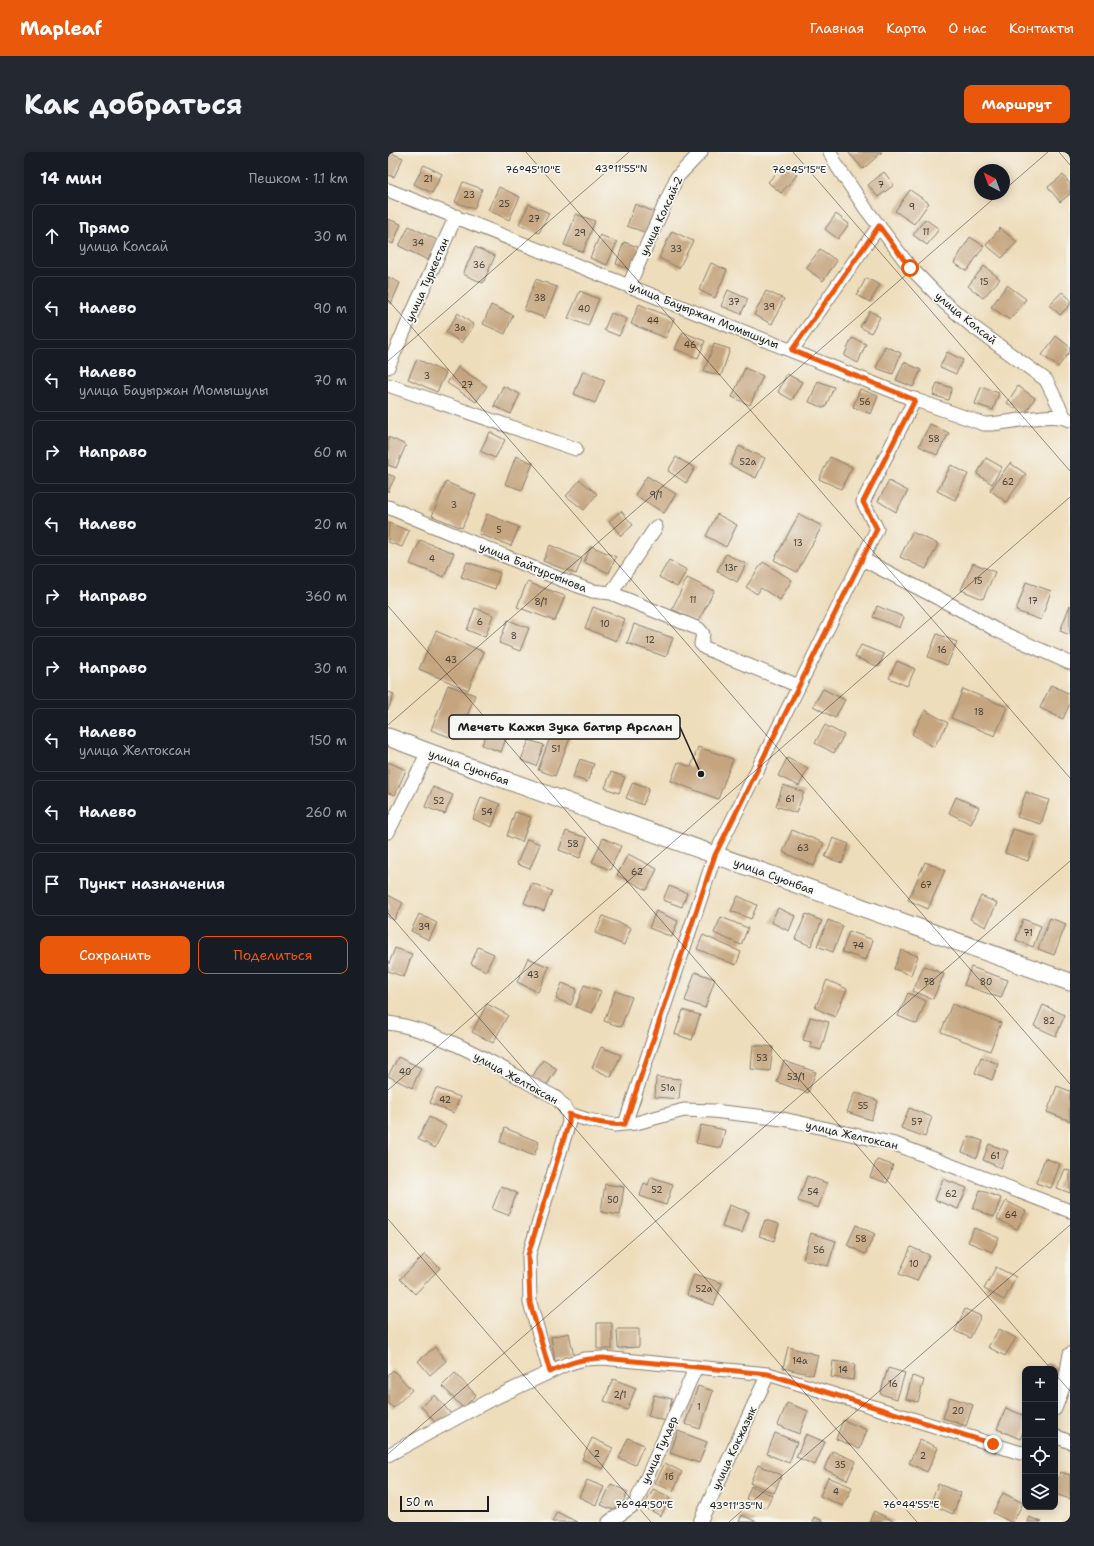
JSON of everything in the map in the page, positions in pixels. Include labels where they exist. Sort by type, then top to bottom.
[{"type":"main road","name":"улица Суюнбая","points":[[388,737],[1070,982]]},
{"type":"street","name":"улица Колсай-2","points":[[629,285],[677,177],[701,152]]},
{"type":"street","name":"улица Колсай","points":[[830,152],[837,166],[910,268],[945,303],[972,326],[1046,380],[1068,419]]},
{"type":"street","name":"улица Бауыржан Момышулы","points":[[388,190],[915,400],[984,424],[995,424],[1049,416],[1068,419]]},
{"type":"street","name":"улица Туркестан","points":[[388,367],[456,216]]},
{"type":"street","points":[[792,350],[879,226]]},
{"type":"street","points":[[388,385],[576,449]]},
{"type":"street","points":[[625,1124],[715,855],[877,529],[863,502],[915,400]]},
{"type":"street","name":"улица Байтурсынова","points":[[388,507],[562,580],[592,591],[611,593],[699,629],[703,634],[701,644],[705,648],[799,686]]},
{"type":"street","points":[[611,593],[656,527]]},
{"type":"street","points":[[862,559],[965,612],[996,630],[1070,664]]},
{"type":"street","points":[[388,832],[428,752]]},
{"type":"street","name":"улица Желтоксан","points":[[388,1023],[422,1030],[458,1046],[555,1097],[564,1106],[569,1114],[588,1120],[614,1125],[636,1123],[684,1110],[713,1111],[782,1119],[895,1144],[1070,1211]]},
{"type":"street","points":[[550,1372],[530,1303],[528,1255],[569,1122],[569,1114]]},
{"type":"street","points":[[1058,1403],[1068,1383],[1070,1354]]},
{"type":"street","points":[[388,1455],[488,1400],[567,1364],[584,1359],[603,1358],[768,1374],[1022,1453]]},
{"type":"street","name":"улица Гулдер","points":[[609,1522],[635,1504],[696,1368]]},
{"type":"street","name":"улица Кокжазык","points":[[700,1522],[768,1374]]},
{"type":"street","points":[[1058,1437],[1070,1442]]},
{"type":"building","points":[[388,152],[403,158],[394,177],[388,175]]},
{"type":"building","points":[[848,152],[882,152],[863,169]]},
{"type":"building","points":[[785,164],[797,175],[781,193],[768,182]]},
{"type":"building","points":[[424,165],[442,174],[432,193],[414,184]]},
{"type":"building","points":[[884,172],[894,185],[878,197],[868,185]]},
{"type":"building","points":[[1063,175],[1070,184],[1070,194],[1060,202],[1048,187]]},
{"type":"building","points":[[463,182],[482,189],[474,209],[455,202]]},
{"type":"building","points":[[499,187],[520,197],[509,220],[488,210]]},
{"type":"building","points":[[910,190],[929,203],[914,224],[895,211]]},
{"type":"building","points":[[529,204],[549,213],[539,233],[519,224]]},
{"type":"building","points":[[635,204],[655,212],[647,233],[627,226]]},
{"type":"building","points":[[576,214],[595,221],[583,252],[564,245]]},
{"type":"building","points":[[836,214],[849,224],[838,239],[825,229]]},
{"type":"building","points":[[388,219],[401,224],[393,244],[388,242]]},
{"type":"building","points":[[925,219],[939,229],[927,245],[913,235]]},
{"type":"building","points":[[409,226],[437,240],[428,260],[399,246]]},
{"type":"building","points":[[1000,228],[1017,242],[1002,258],[986,245]]},
{"type":"building","points":[[672,231],[693,241],[679,268],[659,258]]},
{"type":"building","points":[[600,235],[617,242],[607,265],[590,258]]},
{"type":"building","points":[[970,237],[984,246],[967,271],[954,263]]},
{"type":"building","points":[[624,242],[640,248],[632,270],[616,264]]},
{"type":"building","points":[[475,247],[495,256],[483,283],[463,274]]},
{"type":"building","points":[[820,249],[837,261],[823,281],[806,268]]},
{"type":"building","points":[[711,263],[727,270],[715,298],[699,290]]},
{"type":"building","points":[[984,266],[1000,279],[983,298],[968,286]]},
{"type":"building","points":[[388,277],[400,283],[391,304],[388,302]]},
{"type":"building","points":[[866,278],[880,285],[870,302],[857,295]]},
{"type":"building","points":[[536,279],[557,287],[545,318],[524,310]]},
{"type":"building","points":[[1007,285],[1026,299],[1010,320],[991,307]]},
{"type":"building","points":[[728,290],[748,299],[741,314],[721,306]]},
{"type":"building","points":[[580,291],[599,299],[588,326],[568,318]]},
{"type":"building","points":[[766,291],[784,299],[772,324],[754,315]]},
{"type":"building","points":[[1062,292],[1070,299],[1070,305],[1060,315],[1049,305]]},
{"type":"building","points":[[639,304],[674,319],[666,338],[631,324]]},
{"type":"building","points":[[491,305],[513,315],[505,334],[483,324]]},
{"type":"building","points":[[870,311],[880,317],[871,333],[860,327]]},
{"type":"building","points":[[458,313],[474,325],[462,343],[446,332]]},
{"type":"building","points":[[611,313],[627,319],[619,336],[604,330]]},
{"type":"building","points":[[683,332],[705,341],[698,358],[675,349]]},
{"type":"building","points":[[1056,336],[1070,347],[1070,351],[1058,367],[1042,355]]},
{"type":"building","points":[[852,338],[866,344],[858,363],[844,356]]},
{"type":"building","points":[[714,344],[730,349],[721,376],[704,371]]},
{"type":"building","points":[[885,346],[901,353],[893,374],[876,368]]},
{"type":"building","points":[[947,352],[963,360],[956,374],[940,367]]},
{"type":"building","points":[[417,359],[446,373],[437,392],[408,379]]},
{"type":"building","points":[[904,362],[921,370],[913,387],[896,380]]},
{"type":"building","points":[[458,367],[487,386],[476,402],[447,383]]},
{"type":"building","points":[[745,368],[763,376],[750,405],[732,397]]},
{"type":"building","points":[[583,371],[605,380],[595,403],[574,394]]},
{"type":"building","points":[[787,374],[802,382],[792,400],[778,392]]},
{"type":"building","points":[[818,381],[834,387],[825,408],[809,402]]},
{"type":"building","points":[[937,383],[952,388],[948,400],[933,395]]},
{"type":"building","points":[[503,386],[520,394],[511,414],[494,406]]},
{"type":"building","points":[[1018,386],[1035,398],[1024,415],[1007,403]]},
{"type":"building","points":[[981,387],[999,393],[993,410],[975,404]]},
{"type":"building","points":[[860,389],[878,396],[871,414],[853,407]]},
{"type":"building","points":[[930,424],[949,433],[937,455],[919,446]]},
{"type":"building","points":[[490,432],[505,440],[495,458],[480,451]]},
{"type":"building","points":[[388,437],[406,445],[396,468],[388,465]]},
{"type":"building","points":[[739,446],[765,458],[756,478],[730,465]]},
{"type":"building","points":[[516,456],[533,463],[522,490],[505,484]]},
{"type":"building","points":[[676,457],[695,468],[686,483],[668,471]]},
{"type":"building","points":[[830,457],[852,467],[841,489],[819,479]]},
{"type":"building","points":[[986,458],[1002,467],[992,484],[977,474]]},
{"type":"building","points":[[1010,463],[1026,474],[1006,502],[990,490]]},
{"type":"building","points":[[951,465],[968,474],[955,500],[937,491]]},
{"type":"building","points":[[388,474],[395,477],[388,492]]},
{"type":"building","points":[[647,476],[676,494],[664,513],[635,495]]},
{"type":"building","points":[[580,480],[597,494],[584,510],[566,496]]},
{"type":"building","points":[[889,481],[908,491],[896,512],[878,501]]},
{"type":"building","points":[[446,482],[476,495],[462,528],[432,516]]},
{"type":"building","points":[[621,511],[633,525],[621,536],[609,521]]},
{"type":"building","points":[[487,514],[519,527],[511,546],[479,534]]},
{"type":"building","points":[[717,514],[737,525],[726,547],[706,536]]},
{"type":"building","points":[[799,514],[822,526],[797,572],[774,560]]},
{"type":"building","points":[[389,523],[409,531],[402,547],[388,542]]},
{"type":"building","points":[[912,532],[938,544],[926,569],[900,557]]},
{"type":"building","points":[[420,540],[454,553],[444,577],[410,564]]},
{"type":"building","points":[[550,545],[582,559],[576,574],[543,561]]},
{"type":"building","points":[[591,546],[616,557],[609,573],[584,562]]},
{"type":"building","points":[[726,554],[746,564],[737,582],[717,571]]},
{"type":"building","points":[[669,560],[687,570],[677,587],[659,577]]},
{"type":"building","points":[[467,562],[500,573],[495,589],[461,577]]},
{"type":"building","points":[[763,562],[792,580],[780,600],[761,588],[757,594],[746,587]]},
{"type":"building","points":[[973,563],[995,572],[983,599],[961,590]]},
{"type":"building","points":[[687,578],[714,591],[698,622],[672,609]]},
{"type":"building","points":[[527,582],[565,596],[555,621],[517,607]]},
{"type":"building","points":[[1026,582],[1051,591],[1041,620],[1016,611]]},
{"type":"building","points":[[1070,605],[1070,635],[1060,631]]},
{"type":"building","points":[[877,606],[904,617],[900,628],[873,617]]},
{"type":"building","points":[[593,607],[625,619],[616,641],[585,628]]},
{"type":"building","points":[[475,608],[493,615],[485,637],[467,630]]},
{"type":"building","points":[[508,620],[529,628],[520,651],[499,643]]},
{"type":"building","points":[[634,624],[673,638],[666,657],[627,643]]},
{"type":"building","points":[[436,631],[484,652],[468,690],[419,669]]},
{"type":"building","points":[[937,634],[957,642],[947,665],[928,657]]},
{"type":"building","points":[[861,645],[884,654],[879,667],[855,657]]},
{"type":"building","points":[[897,661],[915,669],[907,686],[889,678]]},
{"type":"building","points":[[448,685],[475,695],[458,740],[431,730]]},
{"type":"building","points":[[1051,685],[1070,694],[1070,703],[1063,719],[1040,708]]},
{"type":"building","points":[[823,689],[845,700],[835,718],[813,706]]},
{"type":"building","points":[[963,689],[1007,707],[995,736],[951,718]]},
{"type":"building","points":[[388,692],[394,694],[388,710]]},
{"type":"building","points":[[925,710],[948,723],[934,747],[912,734]]},
{"type":"building","points":[[556,721],[574,728],[555,776],[538,770]]},
{"type":"building","points":[[825,725],[844,735],[834,753],[815,743]]},
{"type":"building","points":[[488,729],[507,736],[501,752],[482,745]]},
{"type":"building","points":[[529,740],[544,745],[536,766],[521,760]]},
{"type":"building","points":[[698,747],[733,759],[718,799],[671,781],[678,762],[691,767]]},
{"type":"building","points":[[787,758],[808,768],[799,786],[778,776]]},
{"type":"building","points":[[580,759],[594,764],[587,782],[573,777]]},
{"type":"building","points":[[388,762],[406,770],[395,795],[388,793]]},
{"type":"building","points":[[611,772],[625,777],[619,793],[605,788]]},
{"type":"building","points":[[633,782],[649,788],[643,805],[626,798]]},
{"type":"building","points":[[783,785],[804,792],[796,813],[776,806]]},
{"type":"building","points":[[433,787],[453,795],[445,814],[425,807]]},
{"type":"building","points":[[1026,792],[1049,800],[1041,824],[1017,817]]},
{"type":"building","points":[[481,797],[500,804],[492,827],[473,819]]},
{"type":"building","points":[[956,797],[979,807],[971,824],[949,813]]},
{"type":"building","points":[[515,812],[531,817],[522,842],[507,836]]},
{"type":"building","points":[[1013,829],[1036,836],[1028,861],[1005,853]]},
{"type":"building","points":[[792,830],[824,843],[814,866],[783,852]]},
{"type":"building","points":[[566,831],[587,838],[580,858],[559,850]]},
{"type":"building","points":[[603,838],[621,846],[610,870],[592,862]]},
{"type":"building","points":[[833,838],[849,844],[842,863],[825,857]]},
{"type":"building","points":[[527,839],[540,844],[530,869],[517,864]]},
{"type":"building","points":[[628,854],[657,869],[647,890],[617,875]]},
{"type":"building","points":[[925,862],[945,870],[928,909],[908,900]]},
{"type":"building","points":[[532,883],[552,891],[544,911],[524,903]]},
{"type":"building","points":[[669,886],[687,893],[682,907],[663,900]]},
{"type":"building","points":[[388,895],[403,903],[394,920],[388,917]]},
{"type":"building","points":[[738,896],[757,905],[751,919],[731,911]]},
{"type":"building","points":[[981,896],[997,903],[986,927],[970,919]]},
{"type":"building","points":[[778,908],[795,916],[789,931],[771,922]]},
{"type":"building","points":[[656,911],[678,921],[672,937],[649,928]]},
{"type":"building","points":[[419,914],[437,923],[429,940],[411,931]]},
{"type":"building","points":[[806,914],[822,921],[811,946],[795,939]]},
{"type":"building","points":[[603,916],[631,928],[624,945],[595,933]]},
{"type":"building","points":[[721,917],[748,928],[741,945],[714,933]]},
{"type":"building","points":[[1050,918],[1066,924],[1054,955],[1038,949]]},
{"type":"building","points":[[1023,919],[1041,926],[1033,947],[1016,940]]},
{"type":"building","points":[[828,920],[843,926],[833,952],[817,946]]},
{"type":"building","points":[[849,931],[873,940],[866,960],[842,952]]},
{"type":"building","points":[[703,935],[741,952],[736,965],[697,949]]},
{"type":"building","points":[[478,947],[494,954],[486,971],[471,964]]},
{"type":"building","points":[[395,948],[412,954],[404,977],[388,971],[388,966]]},
{"type":"building","points":[[901,950],[918,956],[911,975],[894,969]]},
{"type":"building","points":[[528,958],[549,967],[538,992],[517,982]]},
{"type":"building","points":[[924,966],[944,974],[933,999],[913,991]]},
{"type":"building","points":[[971,967],[1008,980],[1001,998],[964,985]]},
{"type":"building","points":[[695,972],[715,979],[705,1008],[685,1001]]},
{"type":"building","points":[[827,980],[847,989],[835,1017],[815,1008]]},
{"type":"building","points":[[562,983],[577,989],[571,1005],[556,999]]},
{"type":"building","points":[[584,985],[601,991],[592,1013],[576,1007]]},
{"type":"building","points":[[615,991],[632,997],[621,1027],[604,1021]]},
{"type":"building","points":[[908,993],[926,1001],[917,1024],[898,1016]]},
{"type":"building","points":[[487,1004],[508,1015],[493,1043],[472,1032]]},
{"type":"building","points":[[952,1004],[1001,1023],[990,1051],[941,1032]]},
{"type":"building","points":[[1043,1005],[1065,1015],[1056,1036],[1034,1026]]},
{"type":"building","points":[[683,1010],[700,1015],[692,1040],[675,1034]]},
{"type":"building","points":[[810,1017],[829,1022],[821,1050],[810,1047],[811,1042],[803,1040]]},
{"type":"building","points":[[753,1045],[773,1047],[770,1071],[751,1069]]},
{"type":"building","points":[[601,1047],[621,1055],[611,1077],[592,1068]]},
{"type":"building","points":[[398,1057],[421,1068],[412,1088],[388,1076]]},
{"type":"building","points":[[981,1057],[998,1064],[992,1080],[975,1073]]},
{"type":"building","points":[[543,1060],[557,1069],[546,1086],[532,1077]]},
{"type":"building","points":[[784,1061],[816,1072],[808,1093],[777,1082]]},
{"type":"building","points":[[656,1077],[681,1079],[679,1099],[655,1097]]},
{"type":"building","points":[[1057,1086],[1070,1091],[1070,1121],[1047,1112]]},
{"type":"building","points":[[436,1088],[460,1097],[454,1113],[430,1103]]},
{"type":"building","points":[[855,1092],[878,1101],[871,1120],[847,1112]]},
{"type":"building","points":[[909,1108],[932,1117],[925,1137],[901,1128]]},
{"type":"building","points":[[429,1117],[446,1126],[435,1148],[418,1139]]},
{"type":"building","points":[[701,1125],[725,1130],[721,1148],[696,1143]]},
{"type":"building","points":[[505,1128],[539,1142],[534,1156],[500,1142]]},
{"type":"building","points":[[968,1136],[983,1141],[977,1158],[962,1152]]},
{"type":"building","points":[[989,1144],[1008,1151],[1001,1168],[983,1160]]},
{"type":"building","points":[[1045,1158],[1060,1164],[1051,1188],[1036,1183]]},
{"type":"building","points":[[877,1160],[893,1165],[887,1183],[870,1177]]},
{"type":"building","points":[[1065,1169],[1070,1171],[1070,1193],[1057,1188]]},
{"type":"building","points":[[807,1176],[827,1183],[818,1208],[798,1201]]},
{"type":"building","points":[[651,1177],[673,1184],[666,1205],[640,1196],[644,1183],[648,1185]]},
{"type":"building","points":[[943,1179],[967,1188],[958,1209],[935,1200]]},
{"type":"building","points":[[605,1184],[624,1187],[620,1215],[601,1212]]},
{"type":"building","points":[[501,1186],[517,1193],[508,1215],[492,1209]]},
{"type":"building","points":[[980,1190],[1001,1198],[994,1217],[973,1208]]},
{"type":"building","points":[[1006,1201],[1026,1211],[1017,1229],[997,1219]]},
{"type":"building","points":[[729,1205],[749,1212],[742,1233],[722,1227]]},
{"type":"building","points":[[765,1220],[779,1224],[774,1241],[759,1236]]},
{"type":"building","points":[[856,1225],[875,1234],[865,1254],[847,1245]]},
{"type":"building","points":[[974,1228],[999,1238],[992,1252],[968,1242]]},
{"type":"building","points":[[811,1233],[836,1241],[828,1266],[803,1259]]},
{"type":"building","points":[[911,1247],[929,1255],[917,1281],[899,1274]]},
{"type":"building","points":[[425,1254],[440,1268],[415,1294],[400,1279]]},
{"type":"building","points":[[996,1267],[1016,1277],[1004,1300],[984,1289]]},
{"type":"building","points":[[694,1274],[722,1283],[714,1305],[687,1295]]},
{"type":"building","points":[[965,1309],[981,1316],[970,1338],[955,1331]]},
{"type":"building","points":[[597,1323],[612,1323],[612,1349],[597,1349]]},
{"type":"building","points":[[617,1329],[639,1329],[639,1347],[618,1348]]},
{"type":"building","points":[[999,1329],[1016,1338],[1005,1356],[988,1347]]},
{"type":"building","points":[[569,1333],[574,1357],[555,1361],[551,1337]]},
{"type":"building","points":[[435,1347],[446,1361],[430,1375],[418,1361]]},
{"type":"building","points":[[788,1347],[818,1355],[813,1375],[783,1368]]},
{"type":"building","points":[[833,1361],[855,1364],[853,1380],[831,1377]]},
{"type":"building","points":[[1049,1362],[1055,1366],[1046,1366]]},
{"type":"building","points":[[888,1368],[905,1373],[897,1399],[880,1394]]},
{"type":"building","points":[[1058,1368],[1063,1372],[1058,1379]]},
{"type":"building","points":[[393,1370],[412,1390],[393,1408],[388,1403],[388,1375]]},
{"type":"building","points":[[455,1373],[476,1395],[463,1408],[442,1386]]},
{"type":"building","points":[[912,1376],[924,1380],[918,1402],[906,1399]]},
{"type":"building","points":[[613,1379],[636,1388],[627,1410],[604,1401]]},
{"type":"building","points":[[698,1386],[713,1391],[700,1429],[685,1424]]},
{"type":"building","points":[[435,1395],[451,1414],[437,1425],[421,1406]]},
{"type":"building","points":[[654,1395],[672,1399],[666,1421],[648,1416]]},
{"type":"building","points":[[950,1397],[973,1405],[966,1426],[943,1418]]},
{"type":"building","points":[[787,1403],[808,1411],[799,1434],[778,1425]]},
{"type":"building","points":[[1006,1408],[1022,1415],[1022,1435],[1020,1439],[997,1429]]},
{"type":"building","points":[[843,1420],[867,1430],[860,1449],[836,1439]]},
{"type":"building","points":[[678,1431],[707,1442],[699,1463],[670,1453]]},
{"type":"building","points":[[775,1433],[797,1442],[789,1463],[767,1454]]},
{"type":"building","points":[[806,1434],[825,1442],[815,1465],[796,1457]]},
{"type":"building","points":[[592,1438],[613,1448],[603,1469],[582,1459]]},
{"type":"building","points":[[628,1438],[644,1445],[635,1465],[619,1458]]},
{"type":"building","points":[[920,1439],[938,1448],[927,1472],[909,1463]]},
{"type":"building","points":[[832,1451],[856,1461],[847,1480],[824,1469]]},
{"type":"building","points":[[665,1463],[682,1472],[673,1491],[655,1483]]},
{"type":"building","points":[[758,1465],[782,1475],[774,1493],[750,1483]]},
{"type":"building","points":[[1061,1472],[1070,1475],[1070,1499],[1058,1495],[1058,1480]]},
{"type":"building","points":[[828,1477],[852,1487],[843,1506],[820,1496]]},
{"type":"building","points":[[587,1480],[604,1487],[596,1505],[579,1497]]},
{"type":"building","points":[[611,1484],[628,1492],[618,1512],[601,1505]]},
{"type":"building","points":[[938,1484],[961,1493],[953,1514],[930,1504]]},
{"type":"building","points":[[751,1486],[772,1495],[766,1508],[746,1499]]},
{"type":"building","points":[[653,1489],[670,1497],[661,1516],[644,1507]]},
{"type":"building","points":[[1003,1493],[1022,1502],[1013,1522],[993,1513]]},
{"type":"building","points":[[874,1511],[895,1522],[869,1522]]},
{"type":"building","points":[[557,1512],[577,1522],[552,1522]]},
{"type":"building","points":[[742,1515],[757,1522],[739,1522]]},
{"type":"building","points":[[814,1517],[825,1522],[812,1522]]},
{"type":"building","points":[[1029,1517],[1042,1522],[1027,1522]]},
{"type":"place","name":"Мечеть Кажы Зука батыр Арслан","points":[[701,774]]},
{"type":"route","points":[[910,268],[879,226],[836,286],[809,328],[792,350],[915,400],[863,502],[877,529],[715,855],[625,1124],[614,1125],[588,1120],[569,1114],[569,1122],[528,1255],[530,1303],[550,1372],[567,1364],[584,1359],[603,1358],[768,1374],[993,1444]]}]
